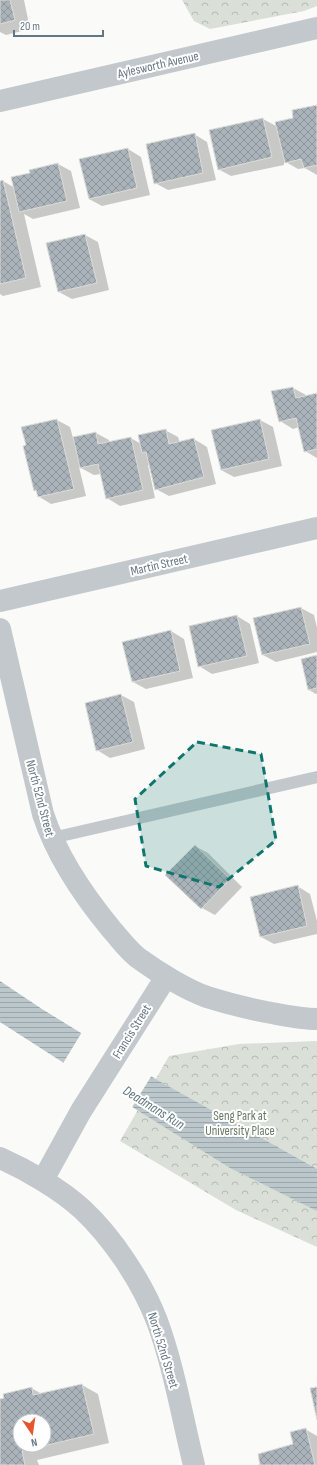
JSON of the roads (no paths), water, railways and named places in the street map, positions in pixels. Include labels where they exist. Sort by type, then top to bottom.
[{"type":"street","name":"Aylesworth Avenue","points":[[0,101],[317,28]]},
{"type":"street","name":"Martin Street","points":[[0,601],[317,528]]},
{"type":"street","name":"North 52nd Street","points":[[0,628],[43,814],[52,838],[64,863],[102,918],[140,959],[166,977]]},
{"type":"street","points":[[166,977],[206,997],[290,1017],[317,1019]]},
{"type":"street","name":"Francis Street","points":[[43,1180],[81,1111],[166,977]]},
{"type":"street","points":[[0,1158],[23,1168],[43,1180]]},
{"type":"street","name":"North 52nd Street","points":[[43,1180],[81,1208],[95,1222],[122,1258],[149,1302],[164,1340],[194,1465]]},
{"type":"lane","points":[[52,838],[317,777]]},
{"type":"water","name":"Deadmans Run","points":[[0,981],[42,1009],[159,1081],[317,1169],[317,1211],[230,1168],[0,1022]]},
{"type":"park label","name":"Seng Park at University Place","points":[[240,1122]]}]
